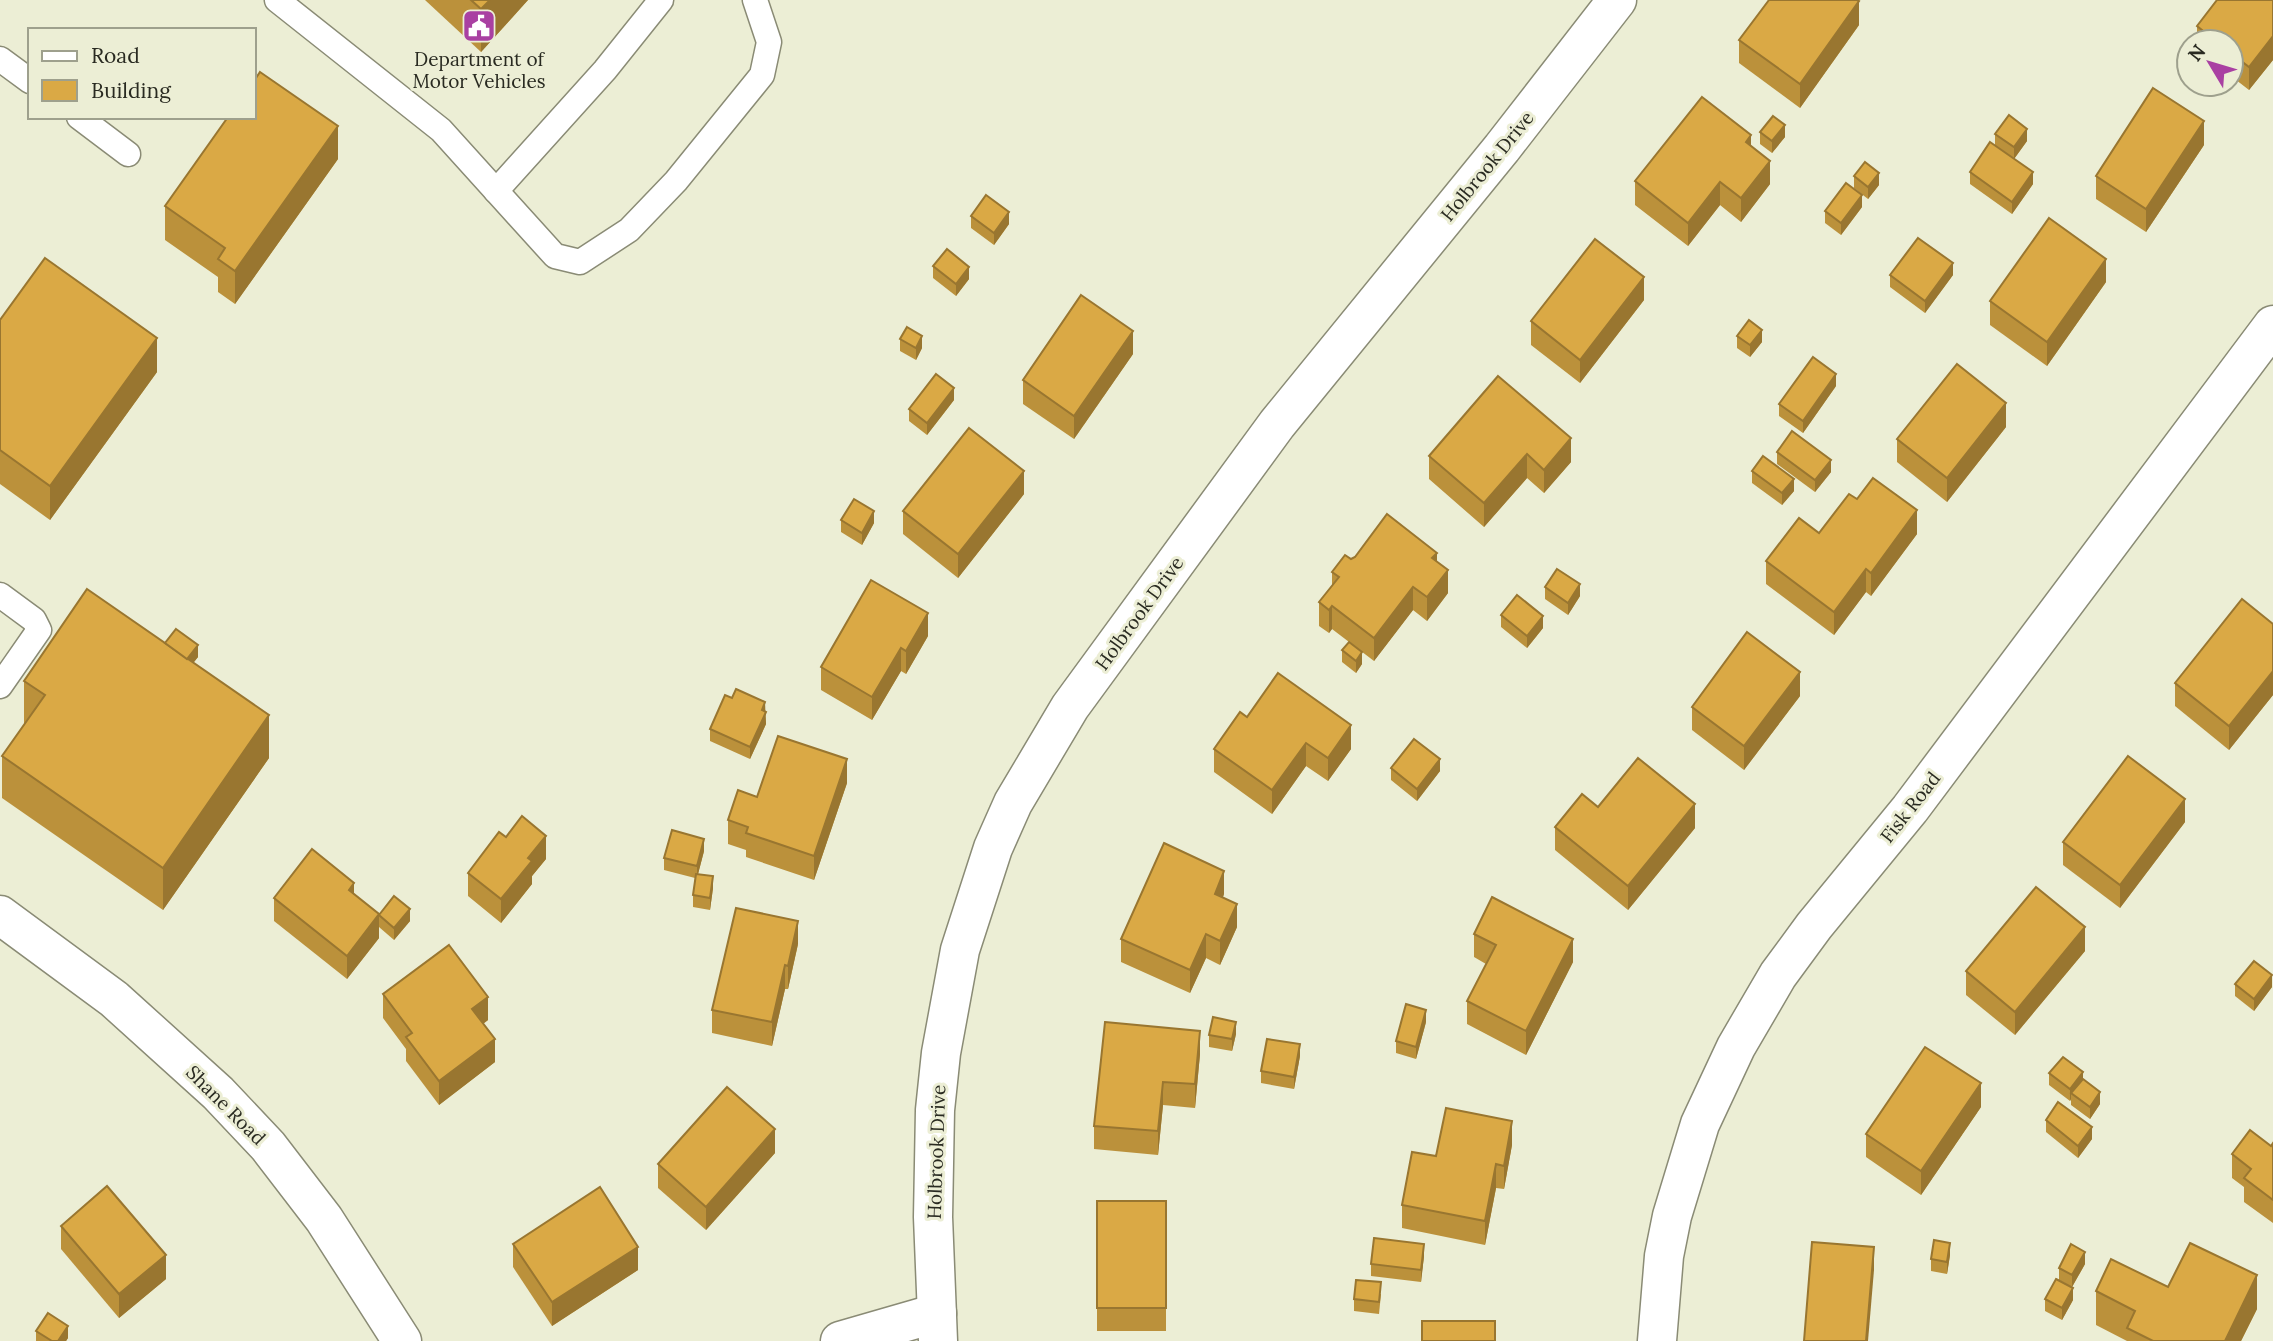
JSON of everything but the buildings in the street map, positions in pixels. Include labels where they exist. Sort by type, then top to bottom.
[{"type":"street","name":"Holbrook Drive","points":[[937,1327],[934,1163],[935,1110],[941,1054],[960,950],[993,848],[1013,803],[1070,707],[1277,424],[1502,148],[1617,0]]},
{"type":"street","name":"Fisk Road","points":[[1657,1341],[1664,1256],[1672,1216],[1700,1124],[1736,1047],[1778,975],[1814,926],[1910,809],[2273,325]]},
{"type":"street","name":"Shane Road","points":[[0,915],[114,999],[218,1093],[268,1146],[324,1219],[402,1341]]},
{"type":"street","points":[[841,1341],[937,1327]]},
{"type":"lane","points":[[277,0],[441,130],[555,256],[580,262],[629,230],[676,181],[762,75],[769,42],[755,0]]},
{"type":"lane","points":[[496,191],[605,70],[661,0]]},
{"type":"lane","points":[[0,59],[28,80]]},
{"type":"lane","points":[[82,119],[128,154]]},
{"type":"lane","points":[[0,595],[34,620],[39,630],[0,686]]},
{"type":"place","name":"Department of Motor Vehicles","points":[[479,26]]}]
